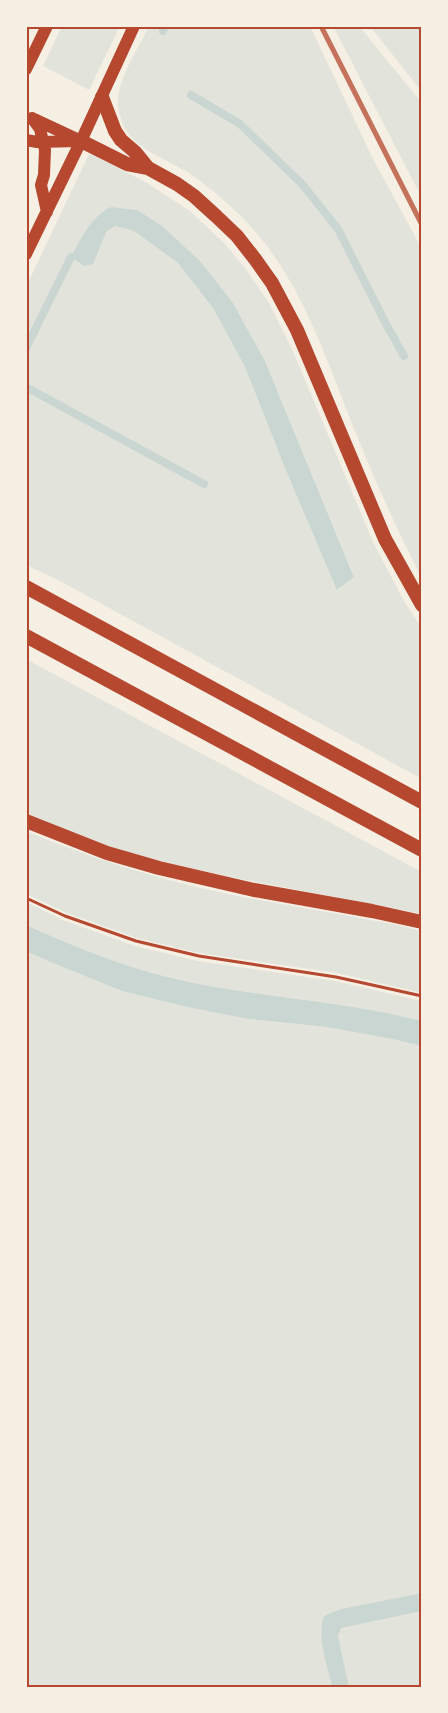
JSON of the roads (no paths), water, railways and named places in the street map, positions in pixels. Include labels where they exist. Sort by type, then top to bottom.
[{"type":"highway","points":[[102,97],[115,131],[121,140],[135,152],[148,168]]},
{"type":"highway","points":[[82,141],[127,164],[148,168],[177,184],[194,196],[216,216],[255,258],[272,283],[297,330],[385,539],[422,605]]},
{"type":"highway","points":[[26,587],[422,802]]},
{"type":"highway","points":[[26,636],[422,850]]},
{"type":"highway","points":[[26,821],[107,853],[159,868],[254,890],[422,922]]},
{"type":"main road","points":[[26,69],[30,54],[47,26]]},
{"type":"main road","points":[[26,254],[82,141],[134,26]]},
{"type":"main road","points":[[29,116],[82,141]]},
{"type":"main road","points":[[29,116],[40,129],[44,142],[46,156],[41,185],[47,212]]},
{"type":"main road","points":[[26,140],[44,142],[82,141]]},
{"type":"street","points":[[321,26],[422,225]]},
{"type":"waterway","points":[[163,31],[165,26]]},
{"type":"waterway","points":[[191,95],[240,124],[302,184],[338,229],[404,356]]},
{"type":"waterway","points":[[26,348],[71,257]]},
{"type":"waterway","points":[[26,387],[204,484]]}]
